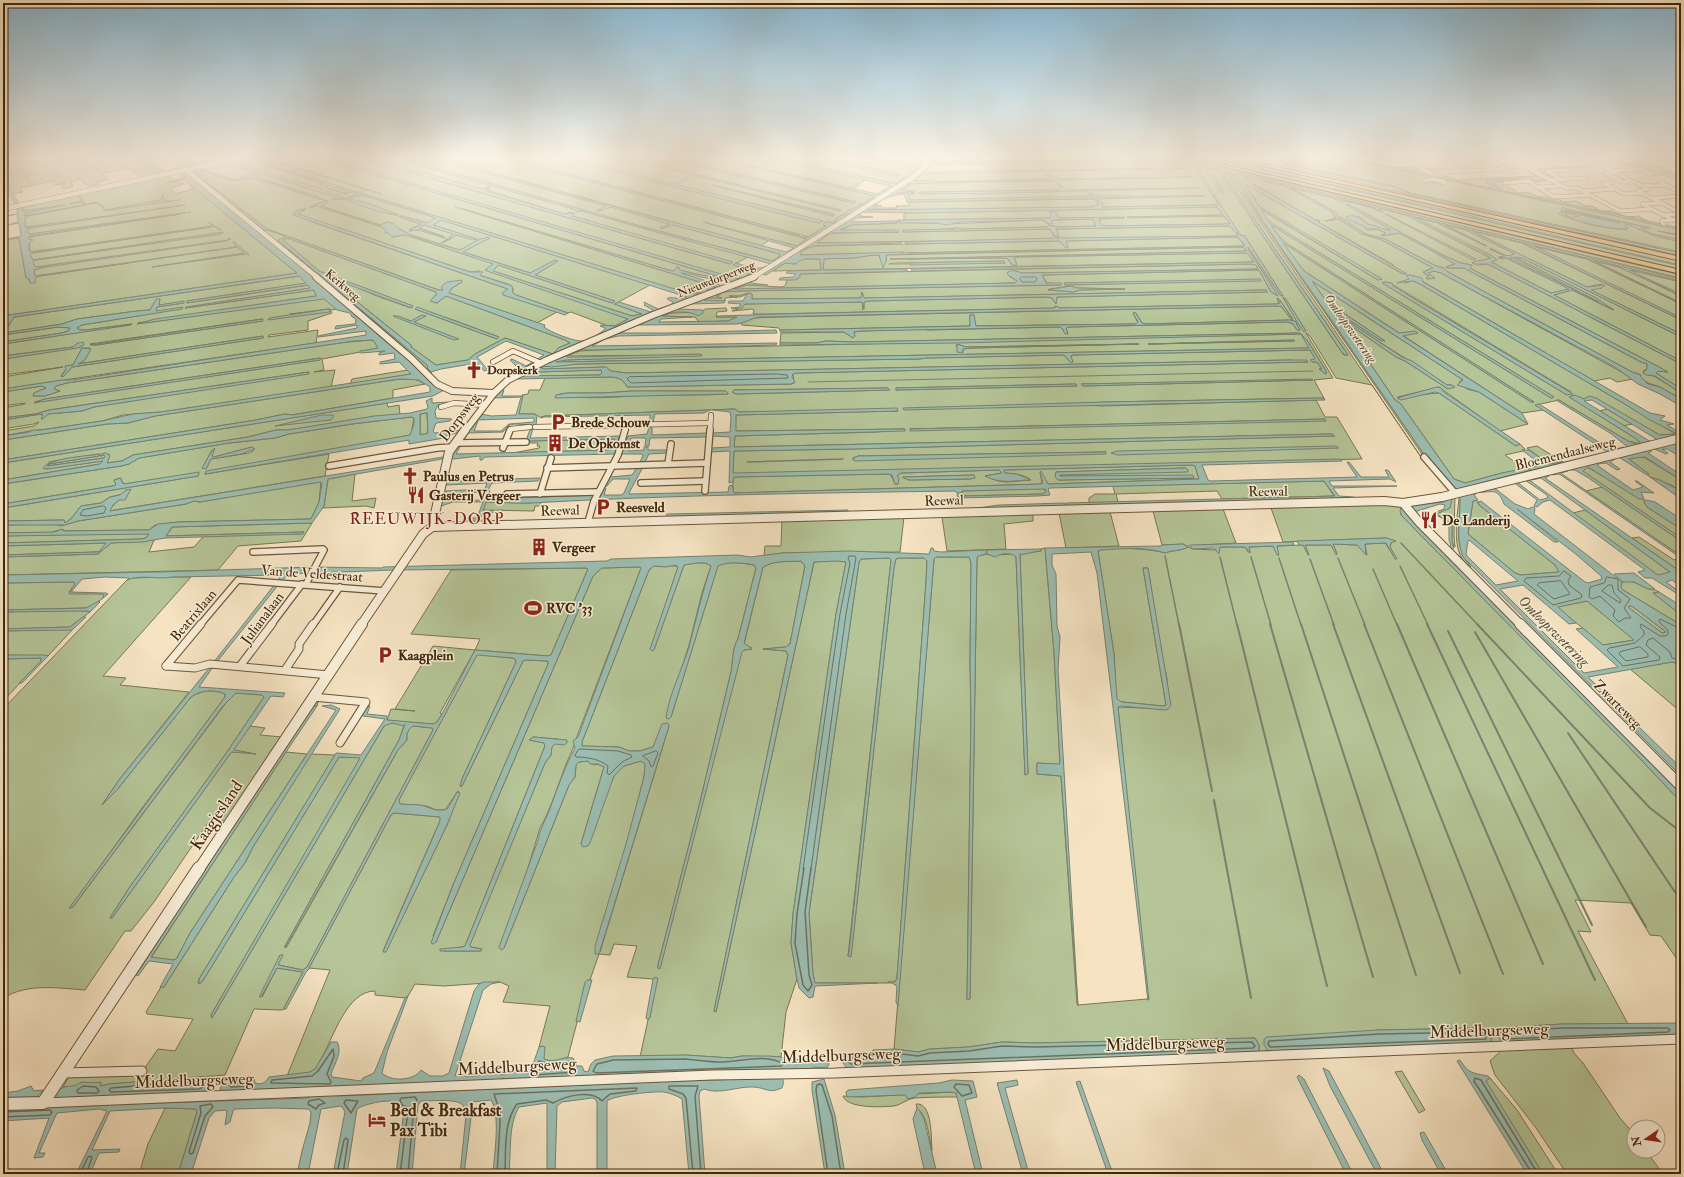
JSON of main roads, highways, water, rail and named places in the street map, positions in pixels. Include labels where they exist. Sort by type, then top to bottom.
[{"type":"highway","points":[[1425,212],[1681,272]]},
{"type":"highway","points":[[1474,212],[1681,259]]},
{"type":"water","points":[[18,212],[31,212],[24,214],[24,216],[49,212],[28,216],[25,218],[25,227],[139,212],[27,229],[29,234],[191,212],[29,236],[29,239],[33,240],[30,242],[28,247],[30,252],[213,226],[33,253],[30,255],[33,260],[223,232],[222,234],[35,260],[33,262],[35,267],[228,240],[229,237],[231,239],[226,241],[39,268],[34,270],[35,276],[236,247],[233,241],[249,255],[246,254],[152,267],[244,253],[237,247],[40,276],[35,278],[35,283],[30,283],[29,279],[26,278],[19,238],[3,240],[21,236],[19,223],[3,226],[18,222]]},
{"type":"water","points":[[223,212],[235,212],[273,242],[384,340],[444,390],[433,396],[3,463],[3,460],[430,392],[430,387],[419,380],[400,379],[155,416],[128,423],[107,424],[3,440],[3,436],[33,430],[102,421],[133,414],[161,412],[411,374],[399,362],[380,364],[380,362],[395,359],[394,353],[379,355],[379,353],[385,351],[361,353],[360,351],[378,348],[373,340],[354,341],[67,383],[56,386],[54,389],[60,391],[45,396],[33,396],[34,393],[46,388],[42,386],[3,392],[3,389],[62,380],[72,380],[366,335],[366,331],[318,337],[357,328],[357,325],[335,329],[336,326],[356,323],[355,318],[352,317],[350,313],[337,310],[324,299],[137,324],[155,319],[316,296],[314,290],[185,308],[310,288],[308,285],[187,303],[187,301],[306,283],[299,276],[14,317],[4,333],[62,324],[77,319],[150,310],[156,299],[160,299],[159,305],[184,301],[184,303],[157,307],[156,311],[183,307],[182,309],[82,325],[77,328],[80,330],[86,330],[132,324],[131,325],[3,344],[3,342],[62,333],[68,331],[70,328],[58,327],[3,335],[3,325],[7,318],[3,319],[3,316],[297,273]]},
{"type":"water","points":[[242,212],[245,212],[267,229],[438,290],[443,290],[441,287],[447,282],[462,280],[462,282],[452,288],[449,293],[545,325],[544,327],[557,334],[579,341],[595,336],[605,329],[600,326],[602,325],[615,326],[628,319],[485,270],[493,264],[412,237],[404,235],[392,237],[388,233],[385,233],[386,231],[382,227],[335,212],[380,225],[388,222],[394,223],[404,232],[413,236],[460,250],[478,240],[488,237],[490,238],[463,252],[530,273],[555,260],[558,261],[535,275],[615,301],[612,303],[498,265],[493,271],[632,316],[642,314],[614,304],[619,302],[651,312],[653,310],[644,305],[644,302],[658,309],[671,305],[673,302],[667,299],[668,298],[681,299],[687,297],[441,220],[433,225],[477,239],[474,240],[456,235],[451,239],[441,243],[449,239],[453,234],[424,225],[419,228],[446,238],[419,230],[409,231],[421,224],[399,217],[402,216],[427,223],[436,218],[416,212],[423,212],[691,294],[705,293],[707,292],[706,291],[716,287],[471,212],[672,271],[679,267],[679,269],[691,273],[717,276],[500,212],[509,212],[738,279],[745,277],[753,271],[733,265],[736,263],[757,268],[762,268],[771,264],[585,212],[591,212],[772,261],[779,257],[780,254],[674,225],[661,229],[660,228],[670,224],[628,212],[634,212],[786,252],[794,248],[703,222],[797,246],[807,239],[800,237],[809,237],[826,226],[823,225],[825,222],[835,223],[835,220],[847,212],[856,212],[766,269],[519,371],[520,370],[510,360],[512,359],[526,366],[544,355],[506,341],[477,357],[488,370],[484,371],[477,363],[431,372],[427,365],[278,240],[285,236],[264,230]],"holes":[[[287,238],[436,292],[436,295],[430,301],[437,303],[446,296],[570,343],[558,348],[553,354],[505,338],[475,354],[468,360],[436,365],[411,347],[411,345],[325,276],[412,308],[413,306],[319,271],[283,240]],[[681,273],[726,279],[733,282],[723,286]]]},
{"type":"water","points":[[296,212],[301,212],[298,214],[470,272],[483,272],[480,275],[512,286],[513,293],[516,295],[568,313],[565,315],[503,295],[502,293],[508,289],[293,215]]},
{"type":"water","points":[[381,212],[391,212],[399,215]]},
{"type":"water","points":[[548,212],[564,214],[575,213],[572,216],[733,262],[730,264]]},
{"type":"water","points":[[706,212],[712,212],[800,235],[798,236]]},
{"type":"water","points":[[773,212],[786,212],[823,221],[819,223]]},
{"type":"water","points":[[816,212],[835,215],[832,216]]},
{"type":"water","points":[[860,212],[970,212],[862,212],[859,216],[873,217],[856,218],[851,222],[897,221],[897,223],[852,225],[840,230],[898,230],[899,232],[833,233],[827,235],[817,243],[902,243],[813,246],[801,251],[802,252],[800,255],[904,252],[904,254],[886,255],[886,262],[883,268],[879,255],[875,255],[824,259],[823,270],[906,269],[908,271],[800,274],[800,277],[795,280],[779,280],[780,278],[793,277],[796,274],[786,273],[788,271],[821,270],[820,259],[804,259],[796,264],[785,263],[766,275],[762,274]]},
{"type":"water","points":[[1050,212],[1056,212],[1059,218],[1125,218],[1099,219],[1102,226],[1230,224],[1224,216],[1127,217],[1223,215],[1221,212],[1225,212],[1239,233],[1236,233],[1230,226],[1056,229],[1059,237],[1054,236],[1050,229],[903,232],[902,230],[1047,227],[1048,225],[1057,227],[1096,226],[1093,219],[1053,220],[1051,221],[1053,223],[1050,224],[1043,220],[961,222],[946,225],[939,223],[900,223],[899,220],[1051,218]]},
{"type":"water","points":[[1247,212],[1250,212],[1348,355],[1345,355]]},
{"type":"water","points":[[1257,212],[1263,212],[1268,221],[1554,397],[1551,398],[1271,225],[1281,239],[1289,245],[1534,402],[1531,402],[1283,243],[1304,271],[1399,333],[1415,331],[1418,333],[1403,336],[1522,413],[1528,424],[1479,392],[1457,385],[1463,380],[1312,281],[1327,302],[1385,341],[1380,340],[1329,307],[1334,312],[1447,385],[1452,385],[1455,387],[1448,389],[1405,361],[1396,357],[1344,321],[1341,321],[1395,400],[1401,404],[1454,479],[1465,483],[1527,468],[1532,473],[1458,492],[1426,457]]},
{"type":"water","points":[[1266,212],[1269,212],[1382,279],[1378,280]]},
{"type":"water","points":[[1294,212],[1301,212],[1315,220],[1320,221],[1318,222],[1407,274],[1403,274]]},
{"type":"water","points":[[1332,212],[1336,212],[1337,215],[1366,234],[1385,239],[1436,266],[1444,268],[1448,272],[1632,372],[1641,375],[1641,377],[1648,384],[1660,387],[1681,399],[1681,406],[1638,384],[1615,367],[1441,273],[1434,271],[1428,273],[1435,278],[1427,279],[1426,278],[1429,276],[1423,272],[1433,268],[1382,240],[1362,234],[1339,219],[1325,221],[1336,218]]},
{"type":"water","points":[[1358,212],[1363,212],[1447,257],[1461,263],[1472,265],[1470,268],[1668,372],[1658,371],[1656,373],[1681,389],[1681,393],[1655,376],[1646,375],[1643,373],[1647,369],[1647,364],[1464,268],[1446,267],[1455,264],[1399,233],[1382,236],[1386,233],[1377,229],[1365,229],[1365,227],[1347,219],[1346,217],[1355,216],[1367,224],[1385,230],[1391,230]]},
{"type":"water","points":[[1394,212],[1395,212],[1681,281],[1630,270],[1681,296],[1619,267],[1594,261],[1681,304],[1587,259],[1534,246],[1681,318],[1681,320],[1523,243],[1472,231],[1587,287],[1605,285],[1602,288],[1591,290],[1681,334],[1681,337],[1522,258],[1515,257],[1596,298],[1614,310],[1572,290],[1554,295],[1681,361],[1681,364],[1488,264],[1474,264],[1473,262],[1491,258],[1406,215]],"holes":[[[1414,217],[1438,223],[1487,246],[1445,225],[1466,230],[1515,254],[1507,256],[1490,248],[1505,256],[1498,258],[1506,258],[1569,289],[1551,293],[1491,262],[1497,260],[1492,256]],[[1512,257],[1599,302],[1509,258]]]},
{"type":"water","points":[[1402,212],[1404,212],[1681,279]]},
{"type":"water","points":[[1447,212],[1463,214],[1681,266]]},
{"type":"water","points":[[1494,212],[1681,252],[1675,252]]},
{"type":"water","points":[[1560,212],[1577,215],[1565,213],[1565,215],[1572,218],[1582,215],[1620,223],[1570,212],[1651,228],[1641,228],[1652,234],[1681,240],[1681,242],[1654,236],[1627,224],[1625,225],[1628,229],[1603,227],[1575,220],[1559,214]]},
{"type":"water","points":[[1596,212],[1604,212],[1672,226],[1681,228],[1681,230]]},
{"type":"water","points":[[1386,214],[1476,259],[1473,260]]},
{"type":"water","points":[[1238,234],[1244,235],[1283,296],[1281,296],[1248,247],[1278,296],[1271,292],[1259,270],[1256,270],[1042,275],[1046,283],[1061,283],[1061,285],[737,291],[724,292],[716,296],[722,298],[709,298],[704,300],[725,301],[724,303],[690,304],[751,281],[751,283],[768,285],[747,285],[734,289],[1015,283],[1017,281],[1007,274],[1009,271],[1021,273],[1258,269],[1256,265],[1250,264],[911,270],[1254,262],[1248,254],[1245,253],[1014,257],[1017,265],[1012,265],[1006,258],[908,259],[1247,251],[1241,247],[907,253],[1245,246],[1238,237],[1066,241],[1068,248],[1066,248],[1059,241],[906,244],[905,242],[1057,238],[1237,236]]},
{"type":"water","points":[[1004,261],[1005,263],[910,265],[909,263]]},
{"type":"water","points":[[1410,275],[1422,278],[1423,282],[1650,413],[1665,416],[1660,420],[1674,424],[1667,425],[1681,433],[1681,436],[1650,420],[1420,284],[1413,281],[1397,283],[1409,279],[1406,276]]},
{"type":"water","points":[[1260,279],[1261,281],[1065,285],[1064,283]]},
{"type":"water","points":[[1382,283],[1392,283],[1393,286],[1573,394],[1567,395]]},
{"type":"water","points":[[1070,286],[1077,288],[1125,289],[1080,290],[1073,292],[1048,290]]},
{"type":"water","points":[[1266,290],[1268,292],[1057,297],[1056,304],[1052,298],[1048,297],[868,301],[864,302],[863,310],[862,302],[745,304],[742,308],[733,309],[731,308],[739,307],[741,304],[728,303],[729,301],[743,301],[748,294],[740,297],[729,296],[739,296],[749,293],[752,294],[752,299],[756,299],[861,298],[862,292],[864,298]]},
{"type":"water","points":[[1283,297],[1286,299],[1306,331],[1304,332],[1298,323],[1296,323],[1300,330],[1297,330],[1293,324],[1288,322],[1069,327],[1066,328],[1068,334],[1065,334],[1062,328],[1059,327],[861,331],[854,332],[855,336],[853,338],[844,332],[780,332],[780,330],[970,326],[970,315],[974,315],[976,326],[1136,324],[1138,322],[1133,313],[1135,312],[1142,323],[1145,324],[1290,320],[1297,322]]},
{"type":"water","points":[[1277,298],[1293,320],[1281,306],[760,317],[737,324],[637,325],[620,333],[776,330],[777,333],[618,336],[605,339],[592,346],[777,343],[776,345],[583,350],[568,354],[624,328],[682,307],[678,309],[703,310],[703,313],[698,316],[685,312],[671,313],[662,316],[692,317],[661,319],[659,322],[728,321],[737,317],[716,317],[717,316],[1055,308],[1056,306],[1060,308],[1278,304],[1280,303]]},
{"type":"water","points":[[417,307],[499,337],[497,339],[415,309]]},
{"type":"water","points":[[329,309],[330,312],[268,320],[269,318]]},
{"type":"water","points":[[422,315],[426,316],[414,322],[459,339],[454,340],[393,316],[398,316],[411,321]]},
{"type":"water","points":[[263,319],[263,321],[90,345]]},
{"type":"water","points":[[1301,334],[958,343],[780,345],[780,343],[817,343],[826,341],[852,342]]},
{"type":"water","points":[[1301,334],[1307,340],[1326,371],[1326,374],[1319,369],[1322,369],[1317,362],[1312,362],[1310,360],[1315,359],[1310,350],[1072,355],[1073,362],[1071,363],[1064,355],[919,359],[578,364],[552,367],[541,366],[566,354],[567,357],[700,354],[702,356],[566,360],[556,362],[1309,348]]},
{"type":"water","points":[[263,336],[263,338],[72,367],[64,376],[61,377],[66,369],[65,366],[73,365],[82,348],[91,349],[85,360],[78,364]]},
{"type":"water","points":[[1294,340],[1295,341],[1152,344]]},
{"type":"water","points":[[83,342],[84,345],[78,348],[3,359],[3,356],[73,347],[78,343]]},
{"type":"water","points":[[957,344],[966,347],[1139,344],[972,348],[963,349],[962,353],[957,352]]},
{"type":"water","points":[[321,358],[320,360],[34,403],[45,399]]},
{"type":"water","points":[[1290,360],[1307,360],[1308,362],[796,373],[793,374],[792,377],[795,382],[791,384],[627,387],[622,381],[614,377],[515,379],[539,367],[544,369],[606,367],[611,371],[626,373]],"holes":[[[601,370],[602,373],[600,375],[523,376],[537,372]]]},
{"type":"water","points":[[309,372],[309,374],[94,407],[82,411],[48,414],[43,419],[41,419],[43,415],[41,414],[3,420],[3,418],[36,414],[49,410]]},
{"type":"water","points":[[1313,380],[1083,386],[1081,384]]},
{"type":"water","points":[[1076,384],[1077,386],[896,390],[896,388]]},
{"type":"water","points":[[1437,387],[1441,388],[1444,392],[1520,444],[1516,446],[1439,393],[1435,392],[1401,400],[1397,398]]},
{"type":"water","points":[[888,388],[890,390],[736,394],[732,392],[734,390]]},
{"type":"water","points":[[500,390],[504,390],[502,396],[523,396],[519,414],[535,414],[537,417],[536,425],[534,426],[530,438],[619,436],[615,454],[485,457],[482,460],[480,460],[480,456],[453,459],[452,458],[460,432],[445,436],[444,438],[409,444],[409,440],[205,474],[206,471],[410,435],[414,424],[414,418],[411,417],[352,424],[289,434],[275,438],[229,443],[139,458],[129,464],[121,466],[3,484],[3,480],[100,464],[103,461],[48,469],[43,468],[49,464],[47,466],[104,458],[104,455],[100,456],[101,454],[106,453],[110,456],[107,463],[122,461],[133,455],[248,437],[276,430],[288,430],[374,416],[410,413],[427,409],[428,407],[426,401],[432,398],[432,403],[449,402],[438,405],[435,411],[436,418],[452,419],[450,421],[436,423],[433,431],[435,433],[462,430],[476,421],[478,421],[474,431],[501,431],[509,424],[534,422],[534,418],[477,420],[481,414],[491,416],[516,415],[521,397],[494,398]],"holes":[[[427,413],[428,433],[420,435],[420,414]],[[509,425],[532,425],[526,440],[528,441],[615,439],[612,449],[610,450],[456,454],[468,433],[503,432]]]},
{"type":"water","points":[[726,391],[728,394],[555,398],[556,395],[567,393]]},
{"type":"water","points":[[1575,395],[1584,399],[1589,396],[1596,398],[1660,435],[1672,434],[1677,437],[1658,440],[1592,400],[1584,401],[1651,442],[1643,445],[1635,438],[1569,397]]},
{"type":"water","points":[[1323,398],[1325,400],[904,410],[903,408],[1105,402]]},
{"type":"water","points":[[1556,400],[1559,400],[1628,441],[1639,445],[1629,448],[1610,433]]},
{"type":"water","points":[[1539,404],[1611,450],[1624,447],[1626,449],[1609,453],[1535,405]]},
{"type":"water","points":[[897,408],[898,411],[736,415],[736,431],[905,429],[905,431],[735,436],[734,447],[1332,434],[1335,436],[734,451],[733,473],[1341,459],[1342,461],[1202,465],[1208,480],[1211,481],[1357,477],[1347,462],[1349,462],[1361,477],[1389,477],[1385,470],[1388,470],[1396,482],[1390,479],[1329,481],[1332,486],[1397,486],[1333,488],[1339,496],[1354,497],[1356,500],[1067,506],[1066,503],[1335,496],[1324,481],[1050,488],[1048,489],[1050,495],[1038,496],[958,498],[957,494],[963,494],[964,496],[1043,494],[1046,492],[1045,489],[962,491],[962,493],[957,493],[955,491],[743,495],[526,503],[486,502],[483,511],[503,510],[502,512],[482,513],[480,520],[487,520],[486,522],[466,522],[468,518],[477,518],[483,502],[453,502],[441,506],[444,496],[445,501],[482,500],[486,492],[444,494],[445,491],[485,489],[487,483],[446,485],[448,476],[453,475],[453,481],[540,478],[538,481],[492,483],[488,490],[490,491],[487,498],[488,499],[598,495],[604,488],[606,488],[604,495],[621,495],[624,493],[630,479],[613,479],[607,486],[605,486],[610,477],[632,475],[638,466],[643,467],[629,493],[630,494],[728,492],[729,486],[732,485],[734,493],[1042,484],[1041,471],[1048,484],[1199,479],[1195,466],[1192,465],[1004,470],[1005,473],[1017,474],[1031,480],[1008,481],[991,479],[985,476],[1002,473],[999,470],[901,473],[897,476],[899,478],[898,484],[895,484],[892,475],[888,474],[734,477],[733,482],[729,483],[730,451],[711,452],[711,448],[730,447],[730,437],[712,436],[712,433],[730,432],[730,412],[713,410],[735,409],[739,412]]},
{"type":"water","points":[[710,410],[704,413],[655,414],[653,422],[650,422],[650,415],[541,417],[545,416]]},
{"type":"water","points":[[322,415],[334,416],[331,420],[275,426]]},
{"type":"water","points":[[1325,419],[1326,421],[910,431],[910,429]]},
{"type":"water","points":[[649,427],[652,427],[652,435],[707,433],[706,437],[650,438],[649,446],[645,446],[646,438],[631,438],[629,444],[625,444],[628,436],[647,434]]},
{"type":"water","points":[[1675,442],[1678,444],[1676,448],[1681,451],[1681,457],[1667,449],[1662,449],[1668,453],[1666,454],[1650,447]]},
{"type":"water","points":[[625,446],[628,446],[629,451],[644,450],[644,447],[648,447],[648,450],[668,450],[667,453],[649,454],[645,462],[640,462],[643,455],[642,454],[620,454]]},
{"type":"water","points":[[1336,446],[1339,448],[1118,455],[1111,453],[1117,451]]},
{"type":"water","points":[[252,447],[255,449],[241,454],[211,459],[206,469],[202,468],[215,448],[212,456],[214,457]]},
{"type":"water","points":[[1649,449],[1652,451],[1648,453],[1681,475],[1681,480],[1645,457],[1629,459],[1649,474],[1647,475],[1617,456]]},
{"type":"water","points":[[1522,450],[1529,450],[1549,464],[1563,462],[1566,464],[1532,471],[1528,468],[1539,466],[1539,463]]},
{"type":"water","points":[[1106,452],[1106,454],[855,461],[853,458],[858,456]]},
{"type":"water","points":[[100,454],[99,456],[49,464],[61,460]]},
{"type":"water","points":[[1614,456],[1617,458],[1610,462],[1620,469],[1617,470],[1606,463],[1598,464],[1598,466],[1633,490],[1643,487],[1635,481],[1637,481],[1654,493],[1641,492],[1644,499],[1639,499],[1588,467],[1583,471],[1681,538],[1681,541],[1587,477],[1575,470],[1569,469]]},
{"type":"water","points":[[443,457],[442,459],[328,479],[324,506],[312,523],[172,527],[166,536],[304,532],[303,534],[165,538],[143,542],[111,543],[98,554],[3,557],[3,555],[99,552],[106,543],[3,546],[3,543],[141,539],[146,538],[149,534],[3,536],[3,533],[54,532],[63,529],[63,531],[149,530],[158,524],[179,522],[311,519],[319,502],[322,483],[200,502],[194,501],[186,504],[78,521],[65,525],[3,525],[3,521],[64,520],[65,523],[71,519],[81,506],[101,503],[110,497],[120,495],[126,490],[131,489],[125,500],[119,500],[113,505],[110,511]]},
{"type":"water","points":[[1186,468],[1188,472],[1060,476],[1193,475],[1194,478],[1058,480],[1055,477],[1056,472]]},
{"type":"water","points":[[1566,469],[1568,471],[1561,473],[1562,474],[1681,556],[1681,558],[1561,475],[1550,474]]},
{"type":"water","points":[[199,472],[198,476],[3,508],[3,504],[113,486],[116,485],[114,480],[121,478],[122,483],[124,484]]},
{"type":"water","points":[[1548,474],[1549,476],[1545,478],[1681,572],[1681,579],[1679,577],[1676,578],[1681,582],[1681,587],[1672,580],[1666,582],[1681,593],[1681,596],[1652,578],[1645,578],[1638,572],[1645,570],[1550,500],[1543,502],[1537,507],[1534,506],[1537,500],[1512,481],[1517,482],[1540,500],[1548,498],[1547,495],[1525,480],[1528,479],[1658,575],[1670,572],[1541,478],[1530,479]]},
{"type":"water","points":[[974,475],[975,478],[970,479],[909,480],[903,478],[903,477]]},
{"type":"water","points":[[1650,477],[1660,480],[1681,491],[1681,499]]},
{"type":"water","points":[[1490,487],[1497,490],[1515,504],[1528,509],[1533,507],[1535,508],[1534,514],[1622,582],[1621,588],[1623,590],[1681,625],[1681,664],[1672,662],[1588,677],[1681,768],[1681,776],[1463,557],[1459,542],[1460,495],[1475,492],[1476,494],[1474,495],[1478,500],[1473,501],[1468,534],[1515,573],[1521,575],[1559,572],[1555,565],[1479,505],[1478,502],[1481,501],[1585,582],[1588,583],[1602,579],[1601,576],[1577,555],[1517,509],[1558,542],[1554,542],[1504,504],[1499,494],[1496,492],[1477,492]],"holes":[[[1469,540],[1518,581],[1496,585],[1467,556],[1466,554]],[[1523,585],[1569,624],[1576,623],[1558,607],[1587,601],[1634,640],[1603,645],[1583,628],[1576,629],[1618,667],[1584,673],[1500,589]],[[1632,606],[1666,632],[1662,633],[1628,607]]]},
{"type":"water","points":[[1452,498],[1450,508],[1436,514],[1452,524],[1452,542],[1454,548],[1451,550],[1448,547],[1451,546],[1449,540],[1449,524],[1433,513],[1444,509],[1445,505],[1440,504],[1414,512],[1410,507],[1414,505],[1444,502]]},
{"type":"water","points":[[1646,500],[1655,502],[1681,519],[1681,529],[1647,507],[1644,502]]},
{"type":"water","points":[[1065,503],[1065,506],[979,510],[978,508],[999,505]]},
{"type":"water","points":[[1401,508],[1407,511],[1681,790],[1681,802],[1402,516],[1400,511]]},
{"type":"water","points":[[848,510],[848,513],[666,517],[667,514]]},
{"type":"water","points":[[1386,538],[1396,541],[1391,543],[1390,547],[1397,559],[1395,559],[1386,543],[1365,544],[1366,555],[1357,545],[1333,544],[1337,554],[1336,555],[1331,545],[1305,545],[1308,555],[1303,545],[1299,545],[1297,541]]},
{"type":"water","points":[[1293,542],[1294,545],[1277,546],[1279,555],[1277,555],[1273,546],[1249,547],[1250,553],[1243,547],[1220,547],[1219,554],[1214,548],[1192,549],[1190,545]]},
{"type":"water","points":[[1183,544],[1188,547],[1165,553],[1149,549],[1133,548],[1098,551],[1114,654],[1117,699],[1122,702],[1163,706],[1166,705],[1143,568],[1148,568],[1171,705],[1165,710],[1122,706],[1118,707],[1149,1000],[1097,573],[1091,552],[1052,554],[1052,565],[1056,574],[1057,626],[1060,637],[1058,670],[1078,1006],[1061,776],[1037,774],[1037,763],[1060,764],[1054,652],[1045,548],[1161,546]]},
{"type":"water","points":[[931,548],[933,548],[934,551],[941,552],[986,550],[986,554],[978,556],[977,558],[970,999],[967,999],[971,712],[971,563],[969,557],[936,557],[934,559],[898,1006],[896,1002],[897,986],[888,982],[895,982],[897,978],[926,582],[927,561],[924,558],[899,558],[896,559],[894,567],[851,957],[848,956],[891,560],[889,558],[861,559],[859,562],[809,913],[813,974],[815,983],[878,983],[815,986],[813,997],[809,998],[799,988],[791,943],[793,914],[836,614],[846,562],[814,562],[716,1012],[714,1011],[788,655],[786,651],[763,649],[786,647],[790,644],[805,566],[801,561],[777,562],[763,567],[744,643],[752,649],[744,650],[742,652],[660,969],[658,968],[658,965],[699,806],[731,672],[733,655],[756,568],[754,565],[732,563],[718,566],[671,717],[669,719],[666,718],[667,710],[689,647],[711,566],[705,563],[684,565],[654,650],[652,651],[650,649],[678,567],[676,565],[666,567],[654,566],[649,570],[582,742],[582,746],[619,747],[629,751],[640,751],[653,747],[662,724],[668,723],[669,726],[599,954],[595,954],[595,946],[626,844],[644,777],[645,764],[641,761],[624,766],[614,776],[590,843],[588,846],[583,847],[581,844],[604,767],[598,764],[590,764],[588,761],[579,762],[576,765],[575,777],[569,785],[504,948],[501,950],[499,947],[541,829],[564,771],[575,748],[573,741],[578,737],[641,568],[640,567],[602,568],[593,576],[436,942],[433,944],[431,943],[453,885],[548,661],[523,661],[462,786],[460,786],[516,662],[515,659],[512,658],[477,655],[399,800],[400,804],[421,805],[436,810],[444,810],[448,808],[457,792],[460,793],[447,825],[386,952],[383,952],[440,821],[440,817],[394,813],[391,815],[310,968],[306,972],[286,1009],[284,1008],[303,972],[277,968],[261,997],[259,997],[280,955],[283,955],[278,965],[303,970],[307,967],[433,730],[432,728],[411,727],[407,734],[407,740],[398,750],[285,948],[399,740],[405,724],[404,726],[392,723],[384,726],[212,1018],[211,1015],[360,758],[339,757],[212,966],[202,982],[199,984],[199,979],[336,753],[361,755],[385,719],[363,716],[362,714],[368,706],[370,706],[367,714],[387,716],[387,720],[433,724],[437,722],[442,714],[475,650],[551,655],[588,569],[394,570],[288,574],[282,581],[278,580],[281,575],[167,578],[138,577],[127,580],[129,578],[105,577],[82,579],[71,592],[108,594],[103,598],[104,595],[102,594],[70,594],[69,593],[75,584],[74,582],[3,583],[3,575],[312,567],[382,568],[607,561],[611,559],[738,555],[750,557],[782,553],[849,551],[929,554]]},
{"type":"water","points":[[1041,549],[1041,551],[1020,554],[1028,774],[1025,775],[1016,557],[1011,554],[1006,554],[995,557],[987,554],[987,550]]},
{"type":"water","points":[[1634,573],[1655,589],[1648,589],[1634,582],[1623,582],[1614,574]]},
{"type":"water","points":[[275,584],[279,584],[216,663],[213,663]]},
{"type":"water","points":[[1659,592],[1681,606],[1681,615],[1653,593]]},
{"type":"water","points":[[99,601],[100,602],[90,612],[3,612],[3,610],[86,608]]},
{"type":"water","points":[[83,617],[86,617],[72,630],[3,631],[3,629],[70,627]]},
{"type":"water","points":[[3,655],[48,656],[22,683],[19,683],[41,661],[41,658],[3,659]]},
{"type":"water","points":[[210,667],[213,667],[199,687],[285,693],[283,697],[271,696],[234,750],[256,754],[232,752],[230,754],[112,918],[110,918],[129,888],[227,752],[264,697],[262,695],[236,693],[223,706],[73,907],[70,908],[225,697],[225,694],[221,692],[212,691],[199,693],[191,697],[117,790],[102,805],[119,780]]},
{"type":"water","points":[[331,705],[340,709],[253,847],[245,863],[234,877],[164,987],[160,987],[173,964],[149,961],[138,976],[136,975],[311,709],[314,706],[317,706],[151,957],[174,960],[177,958],[190,933],[336,710],[322,706]]},
{"type":"water","points":[[533,737],[567,740],[567,743],[564,745],[555,744],[552,747],[551,755],[545,763],[470,945],[471,947],[482,949],[481,951],[440,951],[440,949],[465,946],[545,746],[544,743],[529,740]]},
{"type":"water","points":[[656,977],[658,978],[650,1017],[648,1020],[646,1018],[653,979]]},
{"type":"water","points":[[592,980],[580,1022],[576,1021],[585,982]]},
{"type":"water","points":[[484,982],[500,982],[491,984],[483,990],[455,1076],[477,1076],[487,1071],[498,1072],[500,1075],[509,1071],[531,1070],[539,1047],[543,1046],[545,1047],[544,1059],[552,1061],[573,1058],[577,1066],[582,1066],[584,1071],[588,1072],[591,1064],[595,1060],[613,1056],[685,1055],[731,1058],[742,1056],[769,1056],[781,1057],[788,1060],[806,1059],[812,1061],[813,1063],[827,1058],[829,1064],[827,1068],[814,1067],[810,1069],[589,1077],[583,1075],[580,1077],[505,1081],[504,1078],[495,1081],[321,1095],[341,1096],[647,1082],[781,1078],[783,1081],[782,1088],[774,1091],[748,1087],[722,1091],[710,1091],[704,1089],[700,1091],[699,1096],[705,1174],[689,1174],[682,1099],[664,1092],[626,1095],[607,1101],[607,1174],[597,1174],[597,1102],[592,1098],[562,1102],[557,1106],[555,1174],[547,1174],[547,1103],[519,1107],[515,1114],[511,1139],[509,1174],[493,1174],[496,1115],[491,1100],[473,1102],[464,1174],[460,1174],[466,1115],[462,1104],[452,1101],[421,1101],[418,1105],[412,1174],[396,1174],[404,1110],[400,1110],[397,1103],[391,1101],[376,1102],[357,1109],[347,1174],[333,1174],[345,1112],[340,1106],[321,1109],[308,1174],[297,1174],[310,1123],[311,1112],[308,1109],[235,1109],[230,1122],[225,1125],[226,1110],[215,1111],[209,1118],[191,1174],[178,1174],[197,1112],[196,1109],[165,1108],[110,1111],[92,1150],[120,1149],[119,1152],[99,1153],[90,1174],[76,1174],[107,1111],[99,1109],[57,1113],[39,1153],[45,1153],[43,1157],[34,1158],[49,1118],[3,1121],[3,1108],[308,1098],[312,1096],[314,1088],[222,1091],[220,1089],[222,1085],[234,1078],[254,1078],[255,1083],[261,1084],[269,1077],[310,1072],[315,1069],[331,1042],[337,1042],[339,1046],[339,1054],[331,1074],[332,1077],[361,1081],[363,1078],[374,1073],[405,998],[408,996],[387,1052],[382,1073],[396,1079],[408,1078],[418,1074],[421,1070],[430,1076],[443,1076],[449,1073],[474,991],[479,984]]},
{"type":"water","points":[[1681,1023],[1681,1035],[1503,1043],[1495,1029],[1562,1024]]},
{"type":"water","points":[[1482,1028],[1490,1034],[1491,1043],[1268,1051],[1264,1045],[1264,1040],[1266,1037],[1378,1030]]},
{"type":"water","points":[[1255,1038],[1259,1045],[1259,1052],[848,1069],[843,1063],[842,1059],[843,1055],[864,1052],[867,1055],[870,1055],[873,1050],[894,1049],[918,1052],[930,1049],[969,1047],[1002,1042],[1035,1043]]},
{"type":"water","points":[[1460,1060],[1469,1070],[1490,1078],[1486,1081],[1543,1174],[1527,1174],[1457,1061]]},
{"type":"water","points":[[1323,1068],[1329,1071],[1384,1174],[1377,1174],[1330,1086]]},
{"type":"water","points":[[1299,1075],[1304,1079],[1353,1174],[1346,1174],[1297,1077]]},
{"type":"water","points":[[212,1076],[212,1085],[205,1091],[199,1093],[57,1097],[57,1091],[67,1086],[82,1082],[102,1083],[100,1086]]},
{"type":"water","points":[[824,1079],[835,1115],[845,1174],[825,1174],[812,1090],[812,1082]]},
{"type":"water","points":[[952,1080],[973,1081],[977,1097],[965,1100],[983,1174],[976,1174],[956,1093],[919,1093],[915,1097],[908,1099],[905,1095],[847,1097],[846,1092],[848,1090],[939,1083]]},
{"type":"water","points":[[1017,1080],[1018,1085],[1005,1088],[1029,1174],[1023,1174],[997,1083]]},
{"type":"water","points":[[1080,1081],[1113,1174],[1108,1174],[1076,1082]]},
{"type":"water","points":[[31,1086],[34,1091],[43,1090],[37,1097],[3,1099],[3,1093],[18,1091]]},
{"type":"water","points":[[917,1108],[924,1119],[937,1174],[925,1174],[913,1119]]},
{"type":"water","points":[[1424,1132],[1448,1174],[1441,1174],[1422,1140],[1420,1133]]},
{"type":"waterway","points":[[808,382],[1313,371]]},
{"type":"waterway","points":[[747,462],[843,459]]},
{"type":"waterway","points":[[1401,543],[1478,625]]},
{"type":"waterway","points":[[1165,556],[1179,625]]},
{"type":"waterway","points":[[1220,557],[1237,625]]},
{"type":"waterway","points":[[1251,557],[1271,625]]},
{"type":"waterway","points":[[1279,558],[1301,625]]},
{"type":"waterway","points":[[1338,558],[1365,625]]},
{"type":"waterway","points":[[1310,559],[1334,625]]},
{"type":"waterway","points":[[1400,566],[1428,625]]},
{"type":"waterway","points":[[1373,569],[1397,625]]},
{"type":"waterway","points":[[1179,624],[1212,791]]},
{"type":"waterway","points":[[1237,624],[1327,986]]},
{"type":"waterway","points":[[1270,624],[1373,977]]},
{"type":"waterway","points":[[1301,624],[1416,975]]},
{"type":"waterway","points":[[1333,624],[1460,973]]},
{"type":"waterway","points":[[1364,624],[1503,974]]},
{"type":"waterway","points":[[1397,624],[1543,964]]},
{"type":"waterway","points":[[1427,624],[1595,980]]},
{"type":"waterway","points":[[1477,624],[1650,808],[1681,832]]},
{"type":"waterway","points":[[1448,631],[1592,925]]},
{"type":"waterway","points":[[1475,632],[1646,927]]},
{"type":"waterway","points":[[1568,733],[1681,901]]},
{"type":"waterway","points":[[1214,800],[1251,998]]},
{"type":"place","name":"Dorpskerk","points":[[474,370]]},
{"type":"place","name":"Brede Schouw","points":[[558,422]]},
{"type":"place","name":"De Opkomst","points":[[555,443]]},
{"type":"place","name":"Paulus en Petrus","points":[[410,476]]},
{"type":"place","name":"Gasterij Vergeer","points":[[416,495]]},
{"type":"place","name":"Reesveld","points":[[603,507]]},
{"type":"place","name":"De Landerij","points":[[1429,520]]},
{"type":"place","name":"Vergeer","points":[[539,547]]},
{"type":"place","name":"RVC '33","points":[[533,608]]},
{"type":"place","name":"Kaagplein","points":[[385,655]]},
{"type":"place","name":"Bed & Breakfast Pax Tibi","points":[[377,1120]]},
{"type":"district","name":"REEUWIJK-DORP","points":[[427,518]]},
{"type":"water label","name":"Omloopswetering","points":[[1351,328]]},
{"type":"water label","name":"Omloopswetering","points":[[1554,631]]}]
